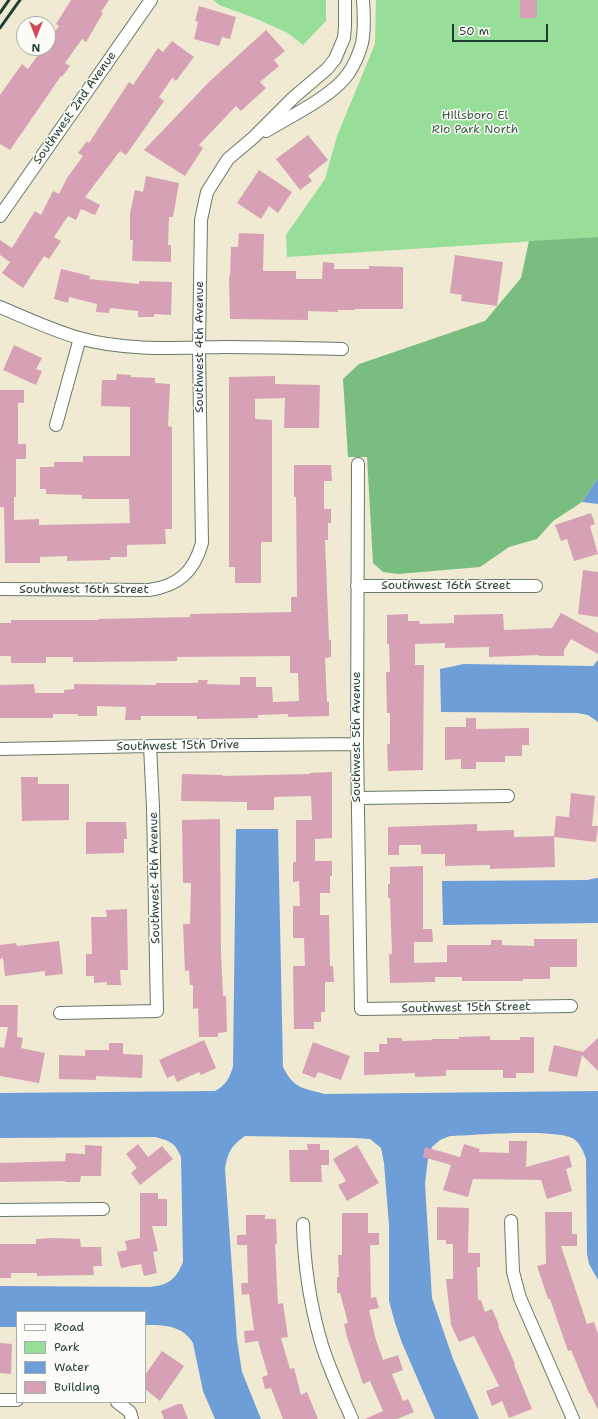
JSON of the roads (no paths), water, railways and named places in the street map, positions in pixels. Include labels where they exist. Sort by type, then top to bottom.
[{"type":"street","name":"Southwest 2nd Avenue","points":[[0,216],[151,0]]},
{"type":"street","name":"Southwest 4th Avenue","points":[[187,572],[192,567],[202,543],[200,348],[201,220],[207,192],[228,159],[254,137],[294,97],[327,69],[335,59],[344,38],[345,0]]},
{"type":"street","name":"Southwest 4th Avenue","points":[[254,137],[306,108],[340,83],[348,75],[356,60],[362,42],[363,0]]},
{"type":"street","points":[[327,69],[340,83]]},
{"type":"street","points":[[294,97],[306,108]]},
{"type":"street","points":[[0,307],[56,331],[80,338],[138,347],[342,348]]},
{"type":"street","points":[[56,425],[80,338]]},
{"type":"street","name":"Southwest 5th Avenue","points":[[358,464],[357,744],[361,1009]]},
{"type":"street","name":"Southwest 16th Street","points":[[0,589],[149,590],[173,584],[187,572]]},
{"type":"street","name":"Southwest 16th Street","points":[[357,586],[536,586]]},
{"type":"street","name":"Southwest 15th Drive","points":[[0,749],[357,744]]},
{"type":"street","name":"Southwest 4th Avenue","points":[[60,1012],[157,1011],[153,807],[150,746]]},
{"type":"street","points":[[358,798],[508,796]]},
{"type":"street","name":"Southwest 15th Street","points":[[361,1009],[571,1006]]},
{"type":"street","points":[[0,1210],[103,1209]]},
{"type":"street","points":[[511,1221],[513,1272],[520,1298],[573,1419]]},
{"type":"street","points":[[303,1224],[311,1303],[321,1342],[334,1380],[352,1419]]},
{"type":"street","points":[[0,1400],[16,1400]]},
{"type":"street","points":[[119,1403],[130,1412],[132,1419]]},
{"type":"water","points":[[598,478],[598,504],[582,502]]},
{"type":"water","points":[[598,660],[598,722],[588,715],[577,713],[441,712],[440,669],[464,664],[593,666]]},
{"type":"water","points":[[236,829],[278,829],[283,1067],[295,1084],[305,1089],[325,1094],[598,1091],[598,1280],[589,1264],[587,1254],[586,1159],[580,1146],[574,1139],[565,1136],[534,1133],[450,1136],[440,1140],[432,1147],[428,1158],[425,1184],[432,1298],[453,1359],[479,1419],[435,1419],[402,1343],[389,1301],[389,1225],[384,1163],[381,1148],[370,1139],[245,1136],[233,1146],[227,1158],[225,1169],[237,1340],[242,1372],[261,1419],[215,1419],[203,1391],[193,1343],[189,1337],[178,1329],[159,1325],[146,1325],[146,1311],[16,1311],[16,1327],[0,1327],[0,1286],[150,1287],[162,1285],[171,1280],[178,1273],[183,1262],[181,1157],[172,1143],[155,1137],[0,1138],[0,1093],[215,1091],[225,1084],[229,1078],[233,1066]]},
{"type":"water","points":[[598,878],[598,923],[443,925],[442,881],[587,880]]},
{"type":"railway","points":[[0,13],[9,0]]},
{"type":"railway","points":[[0,28],[20,0]]},
{"type":"park label","name":"Hillsboro El Rio Park North","points":[[475,123]]}]
